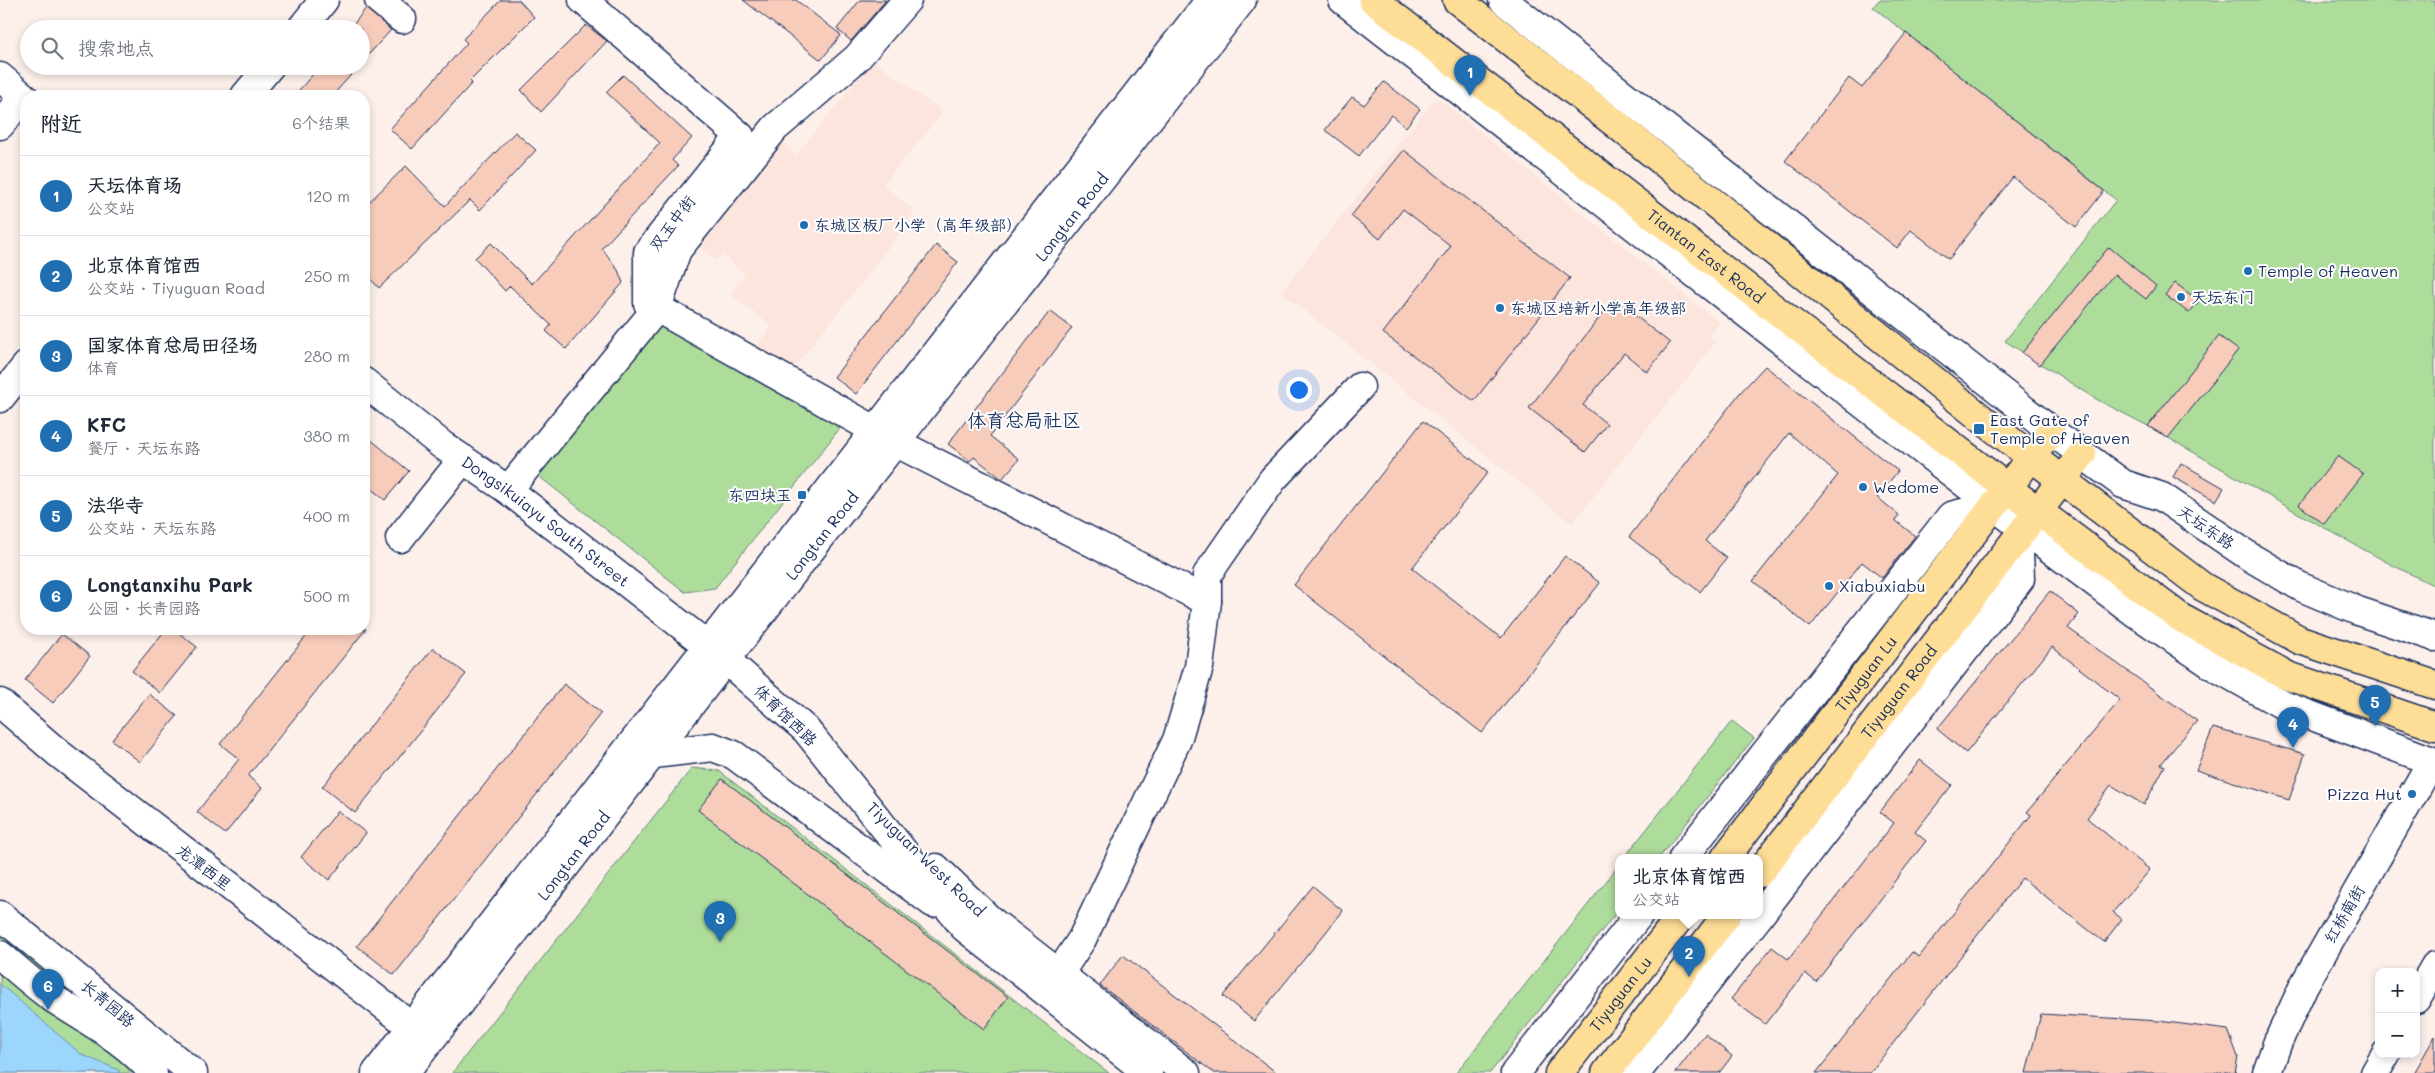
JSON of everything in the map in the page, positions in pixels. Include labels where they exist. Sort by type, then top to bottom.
[{"type":"main road","name":"Tiantan East Road","points":[[1373,0],[2031,520]]},
{"type":"main road","points":[[1457,0],[2062,482],[2203,587],[2300,640],[2435,684]]},
{"type":"main road","points":[[2000,496],[2050,431]]},
{"type":"main road","name":"Tiyuguan Road","points":[[1763,868],[2082,454]]},
{"type":"main road","name":"Tiyuguan Lu","points":[[1728,854],[2000,496]]},
{"type":"main road","points":[[2031,520],[2181,618],[2288,676],[2435,726]]},
{"type":"main road","name":"Tiyuguan Lu","points":[[1559,1073],[1679,919]]},
{"type":"main road","points":[[1606,1073],[1724,919]]},
{"type":"street","points":[[308,20],[324,0]]},
{"type":"street","points":[[379,0],[402,19]]},
{"type":"street","name":"双玉中街","points":[[583,0],[740,136],[648,252],[648,303],[657,308]]},
{"type":"street","points":[[508,490],[657,308],[678,250],[769,136],[857,58],[907,0]]},
{"type":"street","name":"Longtan Road","points":[[376,1073],[717,652],[885,436],[1210,0]]},
{"type":"street","name":"Longtan Road","points":[[885,436],[1242,0]]},
{"type":"street","points":[[1343,0],[2000,496]]},
{"type":"street","points":[[1495,30],[1511,2]]},
{"type":"street","name":"天坛东路","points":[[1511,2],[2050,431],[2123,484],[2162,497],[2250,557],[2301,587],[2358,611],[2435,637]]},
{"type":"street","points":[[250,90],[262,75]]},
{"type":"street","points":[[0,78],[20,94]]},
{"type":"street","points":[[0,125],[20,103]]},
{"type":"street","points":[[657,308],[885,436],[1207,601]]},
{"type":"street","points":[[0,398],[20,373]]},
{"type":"street","name":"Dongsikuiayu South Street","points":[[370,387],[464,459],[508,490],[717,652]]},
{"type":"street","points":[[1054,984],[1086,931],[1177,740],[1199,667],[1207,601],[1207,574],[1273,478],[1360,387]]},
{"type":"street","points":[[400,538],[464,459]]},
{"type":"street","points":[[1686,854],[1951,516],[2000,496]]},
{"type":"street","points":[[1763,911],[2020,579],[2019,552],[2031,520],[2137,614],[2220,669],[2283,705],[2434,767]]},
{"type":"street","name":"Longtan Road","points":[[405,1073],[653,754],[717,652]]},
{"type":"street","name":"体育馆西路","points":[[717,652],[806,730],[862,798]]},
{"type":"street","name":"龙潭西里","points":[[0,703],[58,753],[412,1027]]},
{"type":"street","points":[[653,754],[713,747],[734,754],[964,926]]},
{"type":"street","name":"红桥南街","points":[[2267,1073],[2277,1044],[2304,985],[2434,767]]},
{"type":"street","name":"红桥南街","points":[[2280,1073],[2289,1044],[2316,990],[2434,767]]},
{"type":"street","name":"Tiyuguan West Road","points":[[862,798],[1148,1073]]},
{"type":"street","name":"Tiyuguan West Road","points":[[862,798],[964,926],[1186,1073]]},
{"type":"street","name":"长青园路","points":[[0,915],[192,1073]]},
{"type":"street","points":[[1515,1073],[1636,919]]},
{"type":"street","points":[[1636,1073],[1757,919]]},
{"type":"street","points":[[0,955],[52,997],[142,1059],[152,1073]]},
{"type":"street","points":[[2420,992],[2435,966]]},
{"type":"street","points":[[2375,1073],[2384,1058]]},
{"type":"shaded area","name":"东城区板厂小学（高年级部）","points":[[873,60],[943,112],[883,185],[915,211],[876,265],[787,376],[754,349],[771,326],[730,294],[745,275],[722,254],[715,261],[691,239],[777,138],[796,155]]},
{"type":"shaded area","name":"东城区培新小学高年级部","points":[[1436,97],[1720,323],[1709,336],[1716,342],[1572,524],[1281,292]]},
{"type":"green space","name":"Temple of Heaven","points":[[1879,0],[2435,0],[2435,586],[2390,564],[2310,520],[2148,426],[2094,398],[2005,341],[2116,200],[1873,7]]},
{"type":"green space","points":[[663,320],[844,423],[715,588],[685,592],[531,470]]},
{"type":"green space","points":[[1732,721],[1754,738],[1662,854],[1627,854]]},
{"type":"green space","points":[[692,768],[719,771],[1109,1073],[452,1073]]},
{"type":"green space","points":[[1615,870],[1615,914],[1490,1073],[1456,1073]]},
{"type":"green space","points":[[0,931],[171,1073],[0,1073]]},
{"type":"water","points":[[0,984],[82,1055],[119,1070],[119,1073],[0,1073]]},
{"type":"building","points":[[501,0],[519,0],[534,17],[470,81],[472,83],[412,149],[390,129],[467,43],[463,39]]},
{"type":"building","points":[[743,0],[796,0],[841,35],[821,60]]},
{"type":"building","points":[[860,0],[886,0],[851,41],[837,29]]},
{"type":"building","points":[[366,8],[391,30],[370,53],[370,20],[357,20]]},
{"type":"building","points":[[586,25],[607,41],[541,112],[521,90]]},
{"type":"building","points":[[1906,33],[2104,191],[2076,227],[2013,177],[1949,259],[1911,230],[1897,248],[1785,161],[1849,78],[1862,88]]},
{"type":"building","points":[[312,75],[351,75],[337,90],[299,90]]},
{"type":"building","points":[[623,75],[692,138],[672,160],[678,166],[602,248],[618,270],[623,283],[566,349],[546,331],[551,325],[510,286],[505,291],[475,258],[491,243],[532,284],[660,143],[606,92]]},
{"type":"building","points":[[1384,82],[1420,109],[1406,127],[1391,115],[1359,156],[1325,130],[1352,97],[1364,105]]},
{"type":"building","points":[[515,132],[536,150],[480,210],[470,200],[379,288],[370,278],[370,201],[406,166],[445,206]]},
{"type":"building","points":[[1404,150],[1570,278],[1474,401],[1383,333],[1451,246],[1403,209],[1380,239],[1351,216]]},
{"type":"building","points":[[936,245],[958,262],[856,394],[834,377]]},
{"type":"building","points":[[2109,247],[2156,286],[2146,299],[2114,274],[2040,365],[2022,353]]},
{"type":"building","name":"天坛东门","points":[[2175,283],[2199,301],[2189,313],[2165,295]]},
{"type":"building","points":[[1614,299],[1670,343],[1647,372],[1624,353],[1583,405],[1607,424],[1585,452],[1529,408]]},
{"type":"building","points":[[1050,311],[1072,328],[990,436],[1019,459],[1002,479],[974,457],[970,461],[948,444]]},
{"type":"building","points":[[2219,336],[2238,350],[2168,438],[2148,426]]},
{"type":"building","points":[[1765,366],[1898,471],[1877,497],[1899,515],[1895,520],[1915,536],[1882,578],[1862,562],[1810,627],[1753,581],[1838,475],[1789,433],[1705,541],[1727,558],[1700,592],[1629,537],[1739,394]]},
{"type":"building","points":[[1423,421],[1488,472],[1412,568],[1501,638],[1565,556],[1600,583],[1482,733],[1294,585]]},
{"type":"building","points":[[370,439],[409,471],[385,500],[370,488]]},
{"type":"building","points":[[2338,456],[2363,474],[2324,524],[2299,505]]},
{"type":"building","points":[[2181,463],[2224,488],[2216,501],[2173,477]]},
{"type":"building","points":[[2050,591],[2079,614],[2068,628],[2197,721],[2161,764],[2165,766],[2144,805],[2111,785],[2087,818],[2150,870],[2113,912],[2122,919],[2104,942],[2022,878],[1870,1073],[1816,1073],[1912,952],[1919,957],[2031,815],[2027,812],[2120,700],[2052,647],[1966,753],[1937,729]]},
{"type":"building","points":[[61,635],[90,656],[53,703],[25,680]]},
{"type":"building","points":[[161,635],[182,635],[197,647],[160,693],[132,671]]},
{"type":"building","points":[[307,635],[361,635],[248,776],[262,788],[225,834],[197,812],[239,759],[220,744]]},
{"type":"building","points":[[433,648],[466,674],[355,813],[322,787]]},
{"type":"building","points":[[564,684],[601,713],[394,975],[357,946]]},
{"type":"building","points":[[149,694],[177,716],[140,762],[112,740]]},
{"type":"building","points":[[2213,728],[2305,754],[2289,800],[2196,770]]},
{"type":"building","points":[[1920,760],[1952,785],[1915,832],[1926,841],[1816,982],[1805,973],[1765,1024],[1731,999],[1772,947],[1788,959],[1894,823],[1880,812]]},
{"type":"building","points":[[722,779],[1008,997],[984,1029],[698,810]]},
{"type":"building","points":[[338,811],[366,833],[329,880],[301,857]]},
{"type":"building","points":[[1313,886],[1343,911],[1254,1021],[1223,996]]},
{"type":"building","points":[[1123,955],[1277,1073],[1214,1073],[1100,985]]},
{"type":"building","points":[[2041,1014],[2159,1021],[2228,1030],[2238,1057],[2235,1073],[2026,1073]]},
{"type":"building","points":[[1705,1034],[1732,1056],[1719,1073],[1675,1073]]},
{"type":"building","points":[[2435,1036],[2435,1073],[2414,1073]]},
{"type":"place","name":"天坛体育场","points":[[1470,96]]},
{"type":"place","name":"东城区板厂小学（高年级部）","points":[[804,225]]},
{"type":"place","name":"Temple of Heaven","points":[[2248,271]]},
{"type":"place","name":"天坛东门","points":[[2181,297]]},
{"type":"place","name":"东城区培新小学高年级部","points":[[1500,308]]},
{"type":"place","name":"East Gate of Temple of Heaven","points":[[1979,429]]},
{"type":"place","name":"Wedome","points":[[1863,487]]},
{"type":"place","name":"东四块玉","points":[[802,495]]},
{"type":"place","name":"Xiabuxiabu","points":[[1829,586]]},
{"type":"place","name":"法华寺","points":[[2375,726]]},
{"type":"place","name":"KFC","points":[[2293,748]]},
{"type":"place","name":"Pizza Hut","points":[[2412,794]]},
{"type":"place","name":"国家体育总局田径场","points":[[720,942]]},
{"type":"place","name":"北京体育馆西","points":[[1689,977]]},
{"type":"place","name":"Longtanxihu Park","points":[[48,1010]]},
{"type":"district","name":"体育总局社区","points":[[1024,420]]}]
